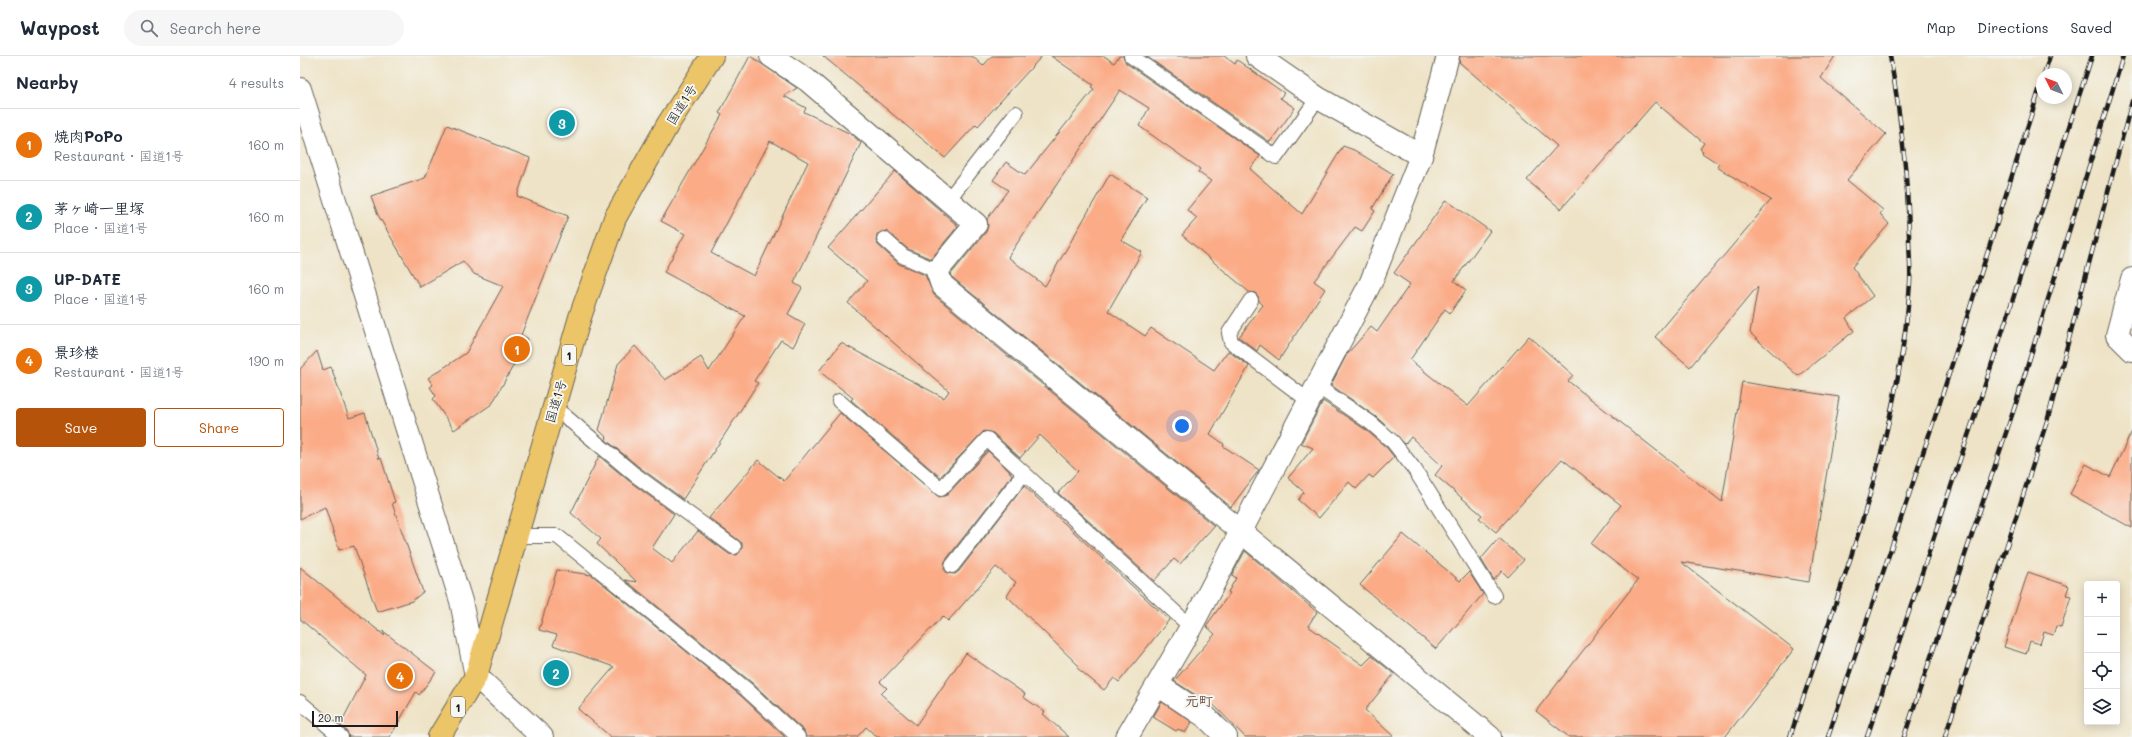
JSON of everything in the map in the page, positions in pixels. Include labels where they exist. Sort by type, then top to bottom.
[{"type":"highway","name":"国道1号","points":[[439,737],[476,676],[580,316],[615,218],[668,124],[712,56]]},
{"type":"street","points":[[771,56],[807,80],[976,224],[937,271],[942,285],[1241,530],[1490,737]]},
{"type":"street","points":[[1257,56],[1318,98],[1421,156]]},
{"type":"street","points":[[1127,737],[1191,627],[1371,282],[1421,156],[1448,56]]},
{"type":"street","points":[[300,88],[462,601],[476,676],[542,737]]},
{"type":"street","points":[[2132,279],[2117,335],[2132,350]]},
{"type":"street","points":[[1158,685],[1206,717],[1226,737]]},
{"type":"lane","points":[[1131,56],[1276,157],[1318,98]]},
{"type":"lane","points":[[948,200],[1016,113]]},
{"type":"lane","points":[[884,239],[904,256],[937,271]]},
{"type":"lane","points":[[1251,300],[1229,332],[1231,342],[1313,393],[1371,423],[1393,442],[1416,470],[1494,596]]},
{"type":"lane","points":[[839,401],[941,490],[987,439],[1191,627]]},
{"type":"lane","points":[[554,407],[634,474],[734,547]]},
{"type":"lane","points":[[952,566],[1024,473]]},
{"type":"lane","points":[[516,536],[557,536],[746,689],[798,737]]},
{"type":"lane","points":[[300,702],[341,737]]},
{"type":"building","points":[[750,56],[797,88],[784,96],[806,108],[804,112],[851,134],[861,143],[794,283],[802,288],[788,314],[805,324],[793,347],[781,340],[754,381],[758,383],[683,499],[639,467],[606,440],[607,438],[599,430],[618,364],[635,346],[665,380],[701,357],[709,371],[745,316],[664,272],[685,234],[661,221],[722,115],[719,113]],"holes":[[[770,141],[808,162],[754,276],[711,253]]]},
{"type":"building","points":[[823,56],[972,56],[983,66],[992,56],[1042,56],[978,126],[976,124],[945,158]]},
{"type":"building","points":[[1051,56],[1104,56],[1114,63],[1119,56],[1123,56],[1126,63],[1260,156],[1250,169],[1302,214],[1343,146],[1354,150],[1393,174],[1372,209],[1375,211],[1362,231],[1355,227],[1314,281],[1325,289],[1279,360],[1260,345],[1257,351],[1239,337],[1263,305],[1259,301],[1258,296],[1255,293],[1249,292],[1182,235],[1197,218],[1187,210],[1211,181],[1198,172],[1200,169],[1139,126],[1149,108],[1120,90],[1008,257],[1045,286],[1110,174],[1147,197],[1121,240],[1142,252],[1108,311],[1145,336],[1151,328],[1214,370],[1228,351],[1249,366],[1210,434],[1224,444],[1223,446],[1259,470],[1231,507],[953,278],[951,274],[986,232],[988,226],[987,219],[1008,190],[993,180],[1006,162],[1025,175],[1094,89],[1091,87],[1093,85]]},
{"type":"building","points":[[1146,56],[1224,56],[1235,64],[1237,60],[1284,93],[1280,98],[1295,108],[1270,142]]},
{"type":"building","points":[[1460,56],[1835,56],[1821,78],[1886,134],[1847,180],[1883,210],[1880,214],[1889,224],[1852,267],[1873,296],[1846,318],[1854,331],[1798,376],[1750,333],[1758,286],[1690,367],[1655,337],[1771,200],[1717,167],[1719,164],[1702,153],[1703,151],[1700,149],[1704,143],[1655,102],[1561,209],[1527,180],[1557,146],[1459,62]]},
{"type":"building","points":[[447,125],[530,158],[517,196],[568,216],[521,335],[528,339],[492,404],[454,430],[433,399],[436,396],[430,387],[433,385],[428,378],[466,353],[503,286],[474,274],[463,261],[420,287],[378,215],[371,196],[425,178]]},
{"type":"building","points":[[895,171],[958,226],[931,259],[908,249],[886,231],[877,234],[876,241],[878,245],[899,264],[925,275],[934,295],[1214,526],[1180,564],[1174,559],[1154,581],[1058,493],[1078,471],[1040,435],[1020,458],[993,433],[984,431],[940,477],[851,400],[853,398],[819,371],[841,343],[944,398],[949,391],[848,303],[867,281],[828,248]]},
{"type":"building","points":[[1446,200],[1490,231],[1454,281],[1466,290],[1450,313],[1445,309],[1410,360],[1468,406],[1529,336],[1573,375],[1568,381],[1722,502],[1742,382],[1839,397],[1809,582],[1681,562],[1794,649],[1725,737],[1569,737],[1536,711],[1638,580],[1591,544],[1621,505],[1562,459],[1496,532],[1479,518],[1482,515],[1435,475],[1442,466],[1411,437],[1405,444],[1376,417],[1331,385],[1347,354],[1371,327],[1377,332],[1410,284],[1394,273]]},
{"type":"building","points":[[317,351],[323,370],[331,367],[349,418],[365,413],[379,459],[381,458],[395,502],[392,503],[423,592],[412,601],[377,612],[354,546],[339,550],[325,507],[300,519],[300,369]]},
{"type":"building","points":[[1323,401],[1366,430],[1387,448],[1394,457],[1373,478],[1369,475],[1356,489],[1349,482],[1319,518],[1298,500],[1304,492],[1288,478],[1313,448],[1301,443]]},
{"type":"building","points":[[840,413],[939,497],[947,495],[988,451],[1012,475],[945,561],[944,569],[947,573],[955,574],[959,571],[1024,486],[1169,620],[1119,682],[1114,678],[1104,690],[1077,668],[1079,666],[1007,596],[1016,582],[996,567],[948,621],[943,616],[880,682],[887,688],[881,694],[916,725],[966,653],[1025,694],[1023,697],[1045,712],[1043,714],[1069,737],[877,737],[866,727],[857,737],[806,737],[804,731],[751,682],[625,580],[637,582],[597,544],[601,539],[571,513],[599,456],[629,481],[674,514],[652,548],[672,563],[698,531],[729,554],[737,555],[742,548],[742,543],[709,518],[758,460],[784,481]]},
{"type":"building","points":[[2132,431],[2132,528],[2070,494],[2086,464],[2110,477]]},
{"type":"building","points":[[1403,534],[1460,581],[1469,572],[1483,594],[1436,649],[1360,585]]},
{"type":"building","points":[[1499,538],[1524,560],[1508,577],[1502,571],[1494,580],[1481,559]]},
{"type":"building","points":[[1245,551],[1317,612],[1308,626],[1363,665],[1372,656],[1394,674],[1365,710],[1394,737],[1245,737],[1207,698],[1205,701],[1174,681],[1215,634],[1206,626],[1230,593],[1228,592],[1236,578],[1232,575]]},
{"type":"building","points":[[300,567],[385,636],[383,631],[436,672],[419,695],[416,692],[390,737],[349,737],[347,731],[340,725],[366,675],[300,619]]},
{"type":"building","points":[[557,570],[592,575],[740,695],[785,737],[611,737],[578,709],[614,667],[553,645],[557,635],[539,630]]},
{"type":"building","points":[[2028,572],[2069,586],[2066,595],[2071,596],[2061,627],[2056,626],[2053,635],[2044,632],[2040,644],[2030,641],[2026,654],[2004,647]]},
{"type":"building","points":[[1162,702],[1192,722],[1185,733],[1178,729],[1176,731],[1153,717]]},
{"type":"railway","points":[[1790,737],[1847,570],[1864,514],[1894,400],[1904,342],[1910,283],[1907,191],[1903,146],[1890,56]]},
{"type":"railway","points":[[2046,68],[2050,56]]},
{"type":"railway","points":[[1867,737],[1982,394],[2092,56]]},
{"type":"railway","points":[[1904,737],[2016,403],[2123,56]]},
{"type":"railway","points":[[1828,737],[1940,402],[2036,100]]},
{"type":"railway","points":[[1945,737],[2048,418],[2132,101]]},
{"type":"place","name":"UP-DATE","points":[[562,123]]},
{"type":"place","name":"焼肉PoPo","points":[[517,349]]},
{"type":"place","name":"茅ヶ崎一里塚","points":[[556,673]]},
{"type":"place","name":"景珍楼","points":[[400,676]]},
{"type":"district","name":"元町","points":[[1199,700]]}]
